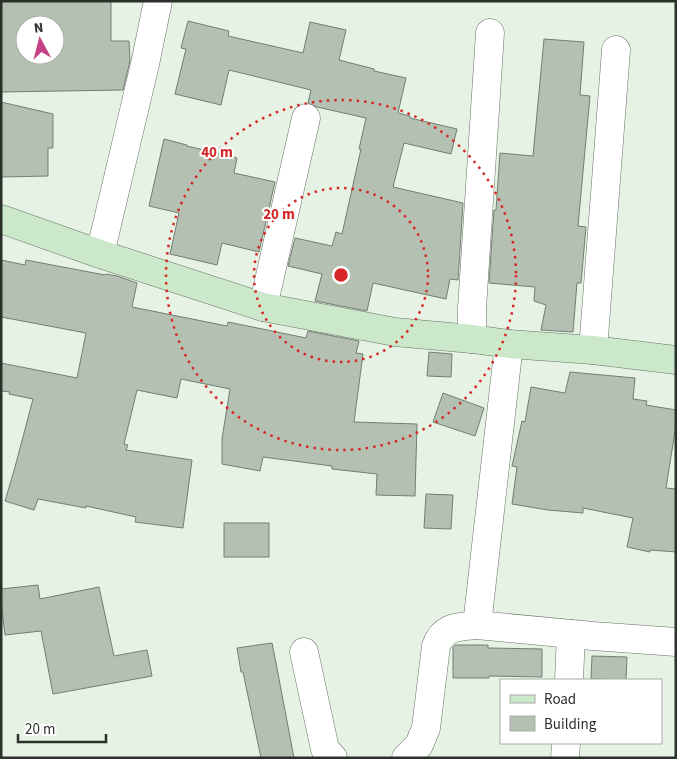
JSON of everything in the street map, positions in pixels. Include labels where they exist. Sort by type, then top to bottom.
[{"type":"street","points":[[100,254],[158,1]]},
{"type":"street","points":[[472,339],[472,308],[490,32]]},
{"type":"street","points":[[593,350],[616,50]]},
{"type":"street","points":[[263,307],[306,118]]},
{"type":"street","points":[[1,219],[100,254],[263,307],[395,332],[509,344],[593,350],[676,360]]},
{"type":"street","points":[[477,626],[509,344]]},
{"type":"street","points":[[406,758],[419,745],[426,728],[436,646],[439,638],[450,629],[477,626],[676,642]]},
{"type":"street","points":[[569,679],[571,634]]},
{"type":"street","points":[[304,652],[325,749],[333,758]]},
{"type":"street","points":[[565,758],[566,744]]},
{"type":"building","points":[[1,1],[111,1],[111,41],[129,41],[130,61],[123,90],[1,92]]},
{"type":"building","points":[[188,21],[229,31],[228,36],[303,53],[310,22],[346,30],[339,60],[374,69],[374,71],[406,78],[398,113],[410,116],[410,118],[457,129],[451,154],[404,143],[393,187],[463,203],[458,280],[450,279],[446,299],[373,283],[367,311],[315,301],[322,274],[288,266],[295,238],[332,246],[336,232],[342,234],[366,118],[317,107],[308,103],[311,90],[229,70],[221,105],[175,94],[186,49],[181,48]]},
{"type":"building","points":[[544,39],[584,42],[580,95],[590,96],[578,226],[586,227],[581,283],[577,283],[573,332],[541,330],[546,305],[534,301],[535,287],[489,283],[500,153],[533,156]]},
{"type":"building","points":[[1,102],[53,114],[53,148],[48,148],[48,176],[1,177]]},
{"type":"building","points":[[164,139],[237,158],[234,173],[275,182],[259,252],[222,243],[217,265],[170,254],[179,213],[149,206]]},
{"type":"building","points":[[1,260],[25,265],[26,260],[117,276],[137,283],[132,307],[227,326],[228,322],[306,338],[308,331],[359,341],[356,353],[363,354],[354,422],[417,424],[415,496],[376,495],[377,474],[332,469],[332,466],[263,457],[260,471],[222,464],[222,439],[230,389],[181,379],[177,398],[137,390],[124,444],[128,445],[126,450],[192,460],[183,528],[135,522],[136,517],[86,506],[86,508],[38,499],[34,510],[5,501],[33,399],[1,391],[1,363],[77,378],[86,333],[1,317]]},
{"type":"building","points":[[429,352],[452,354],[451,377],[427,376]]},
{"type":"building","points":[[570,372],[635,378],[633,399],[647,401],[646,405],[676,410],[676,425],[666,488],[676,489],[676,552],[650,550],[650,552],[627,547],[633,518],[583,508],[583,513],[512,504],[517,467],[512,466],[522,421],[525,422],[531,387],[565,393]]},
{"type":"building","points":[[443,393],[484,408],[475,436],[433,422]]},
{"type":"building","points":[[426,494],[453,495],[451,529],[424,528]]},
{"type":"building","points":[[224,523],[269,523],[269,557],[224,557]]},
{"type":"building","points":[[38,585],[40,599],[99,587],[114,656],[147,650],[152,676],[53,694],[41,631],[5,635],[1,589]]},
{"type":"building","points":[[272,643],[294,758],[261,758],[243,672],[241,672],[237,648]]},
{"type":"building","points":[[455,645],[488,645],[488,648],[542,649],[542,677],[489,676],[489,678],[453,678],[453,647]]},
{"type":"building","points":[[592,656],[627,657],[626,679],[591,679]]}]
